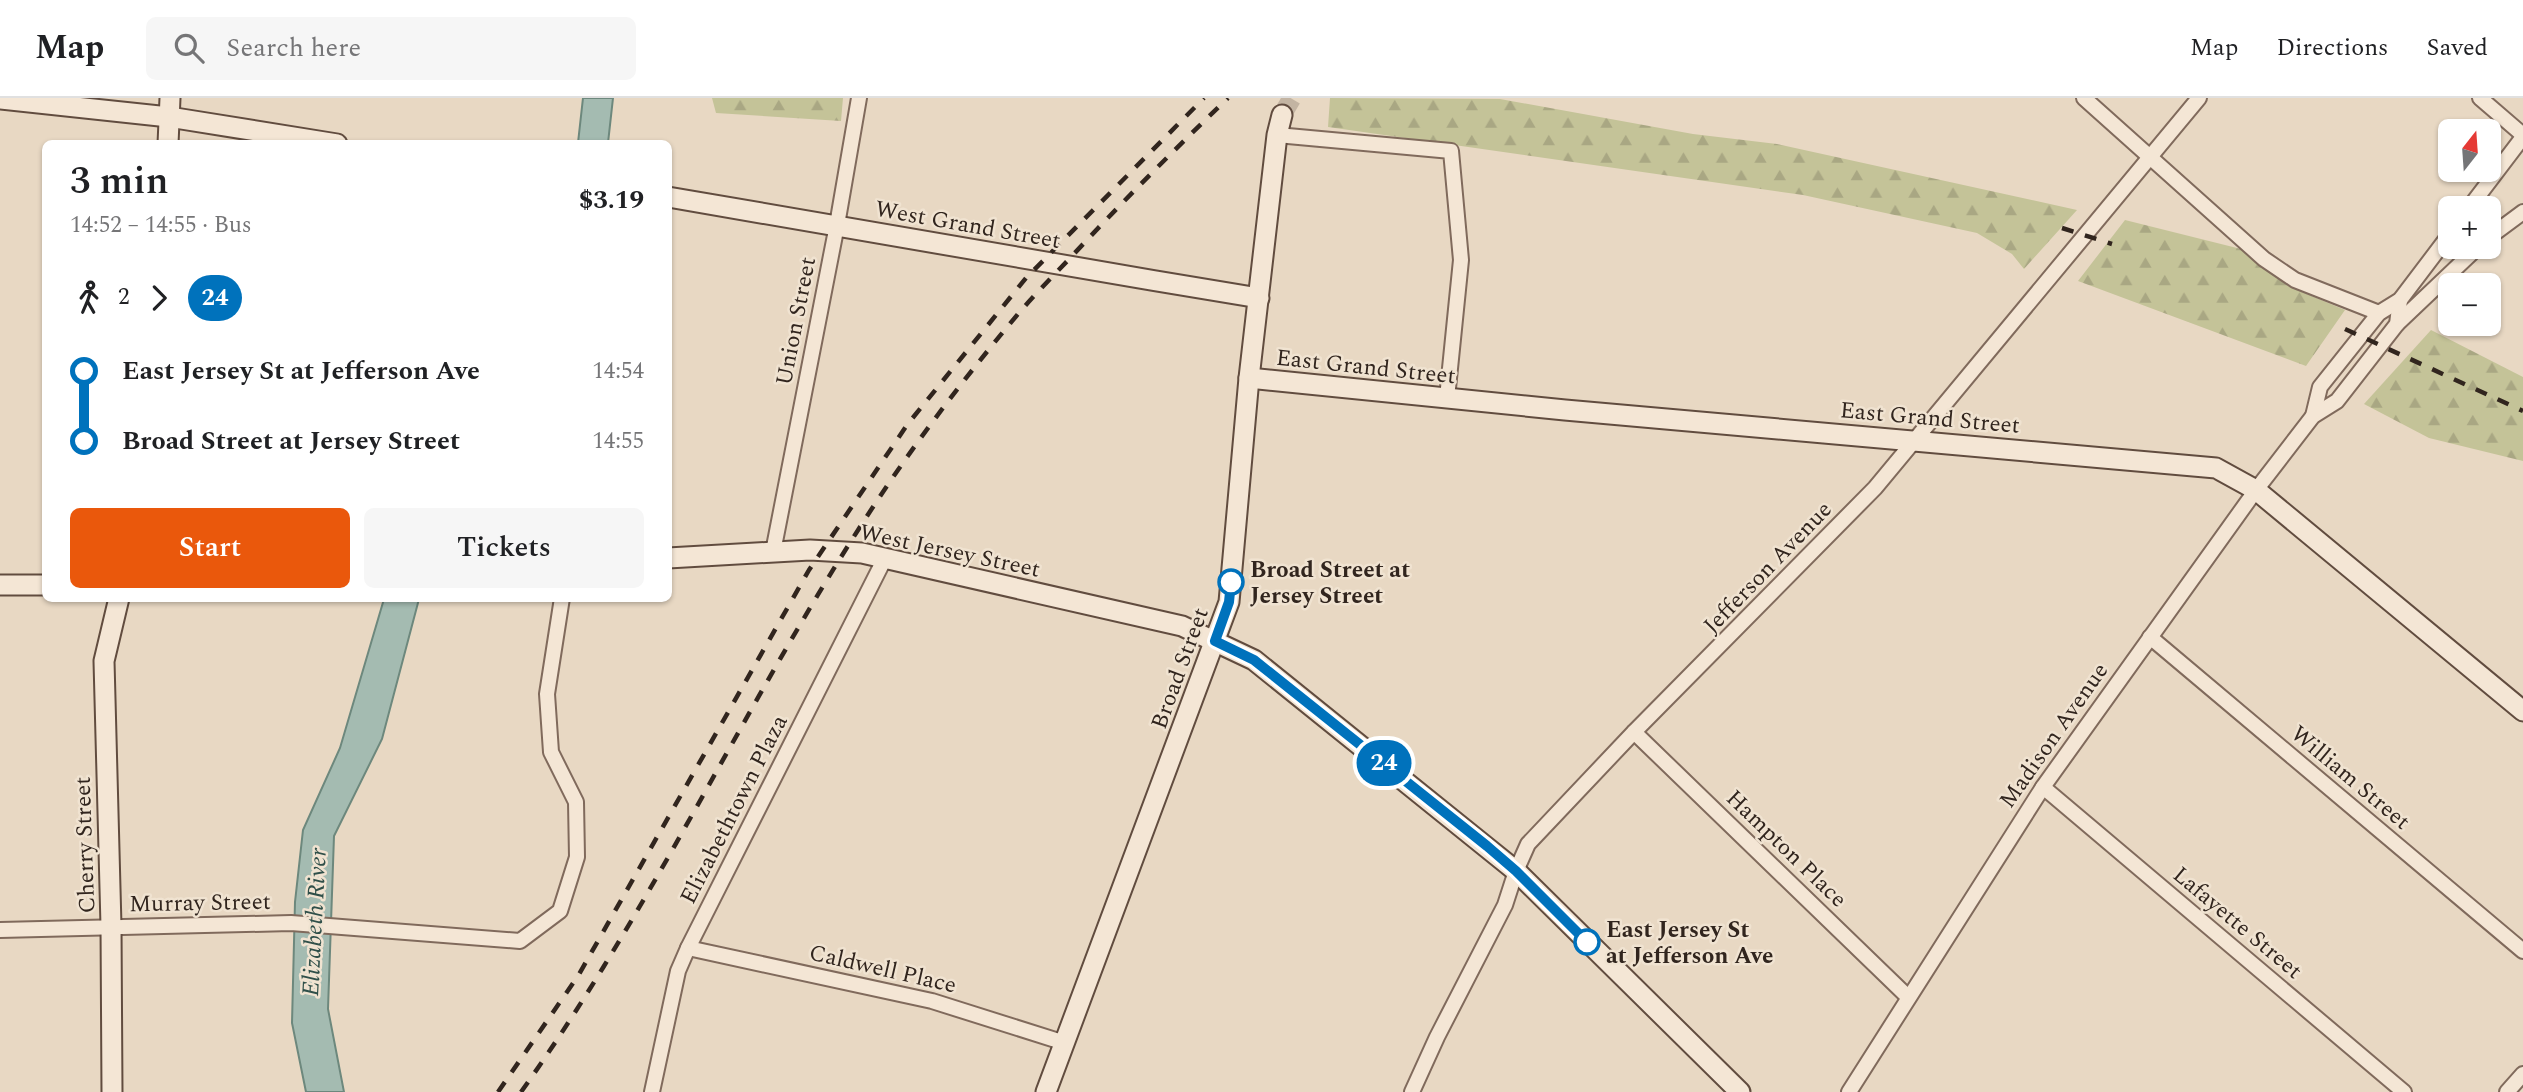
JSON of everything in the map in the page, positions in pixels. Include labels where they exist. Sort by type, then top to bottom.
[{"type":"street","name":"Union Street","points":[[773,552],[859,98]]},
{"type":"street","points":[[2084,98],[2264,260],[2295,279],[2379,313]]},
{"type":"street","name":"Jefferson Avenue","points":[[1412,1092],[1437,1037],[1505,905],[1528,844],[1634,732],[1862,502],[2199,98]]},
{"type":"street","points":[[2478,196],[2523,136],[2480,98]]},
{"type":"street","points":[[0,99],[170,108],[318,140]]},
{"type":"street","points":[[168,140],[170,108]]},
{"type":"street","name":"Broad Street","points":[[1046,1092],[1229,602],[1249,378],[1276,135],[1282,115]]},
{"type":"street","points":[[1276,135],[1451,150],[1461,260],[1447,398]]},
{"type":"street","name":"West Grand Street","points":[[672,198],[1259,298]]},
{"type":"street","points":[[2501,228],[2523,212]]},
{"type":"street","name":"Madison Avenue","points":[[2313,416],[2320,387],[2379,313],[2400,300],[2438,250]]},
{"type":"street","name":"Madison Avenue","points":[[1849,1092],[2043,787],[2256,490],[2313,416],[2337,401],[2397,324],[2466,259]]},
{"type":"street","points":[[2397,324],[2400,300]]},
{"type":"street","name":"East Grand Street","points":[[1249,378],[1915,441],[2197,464],[2216,468],[2256,490],[2523,711]]},
{"type":"street","name":"West Jersey Street","points":[[672,558],[823,551],[885,558],[1182,626],[1254,660],[1516,871],[1740,1092]]},
{"type":"street","name":"Elizabethtown Plaza","points":[[652,1092],[678,971],[688,948],[885,558]]},
{"type":"street","points":[[0,586],[42,585]]},
{"type":"street","name":"Cherry Street","points":[[112,1092],[104,661],[118,602]]},
{"type":"street","name":"Murray Street","points":[[0,930],[291,923],[520,941],[525,939],[559,911],[577,857],[576,802],[551,752],[547,695],[561,602]]},
{"type":"street","name":"William Street","points":[[2150,637],[2523,951]]},
{"type":"street","name":"Hampton Place","points":[[1634,732],[1908,997]]},
{"type":"street","name":"Lafayette Street","points":[[2043,787],[2404,1092]]},
{"type":"street","name":"Caldwell Place","points":[[688,948],[932,1001],[1065,1043]]},
{"type":"street","points":[[2507,1092],[2523,1074]]},
{"type":"green space","points":[[712,98],[843,98],[841,121],[716,113]]},
{"type":"green space","points":[[1330,98],[1500,99],[1693,134],[1777,144],[2077,210],[2024,269],[2012,254],[1977,233],[1803,195],[1328,127]]},
{"type":"green space","points":[[2125,220],[2245,250],[2288,286],[2345,310],[2306,366],[2078,281]]},
{"type":"green space","points":[[2431,330],[2438,336],[2523,377],[2523,461],[2429,438],[2364,404]]},
{"type":"water","points":[[583,98],[613,98],[608,140],[578,140]]},
{"type":"water","name":"Elizabeth River","points":[[383,602],[418,602],[382,739],[334,836],[328,1009],[344,1092],[306,1092],[292,1023],[295,902],[303,830],[340,748]]},
{"type":"tunnel","points":[[1282,115],[1292,98]]},
{"type":"railway","points":[[498,1092],[578,976],[809,570],[907,425],[1026,278],[1204,98]]},
{"type":"railway","points":[[521,1092],[611,954],[817,597],[878,499],[935,418],[1031,299],[1228,98]]},
{"type":"railway","points":[[2062,228],[2112,244]]},
{"type":"railway","points":[[2345,329],[2523,411]]},
{"type":"bus line","name":"24","points":[[1231,582],[1229,602],[1215,641],[1254,660],[1472,834],[1516,871],[1587,942]]},
{"type":"place","name":"Broad Street at Jersey Street","points":[[1231,582]]},
{"type":"place","name":"East Jersey St at Jefferson Ave","points":[[1587,942]]}]
